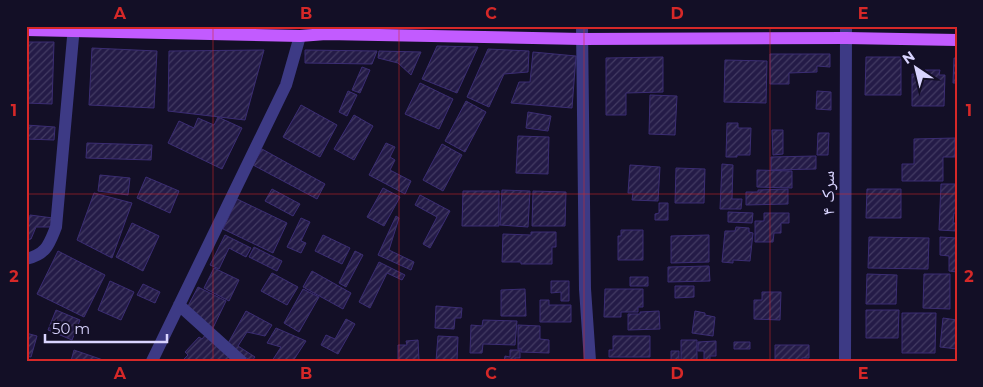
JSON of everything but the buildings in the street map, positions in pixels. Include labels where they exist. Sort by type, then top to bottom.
[{"type":"main road","points":[[26,30],[74,28],[300,36],[326,30],[582,40],[846,32],[957,40]]},
{"type":"street","points":[[582,26],[585,289],[590,361]]},
{"type":"street","points":[[26,259],[32,258],[47,249],[56,227],[74,28]]},
{"type":"street","name":"سرک ۴","points":[[845,361],[846,32]]},
{"type":"street","points":[[152,361],[286,85],[300,36]]},
{"type":"street","points":[[179,305],[241,361]]}]
